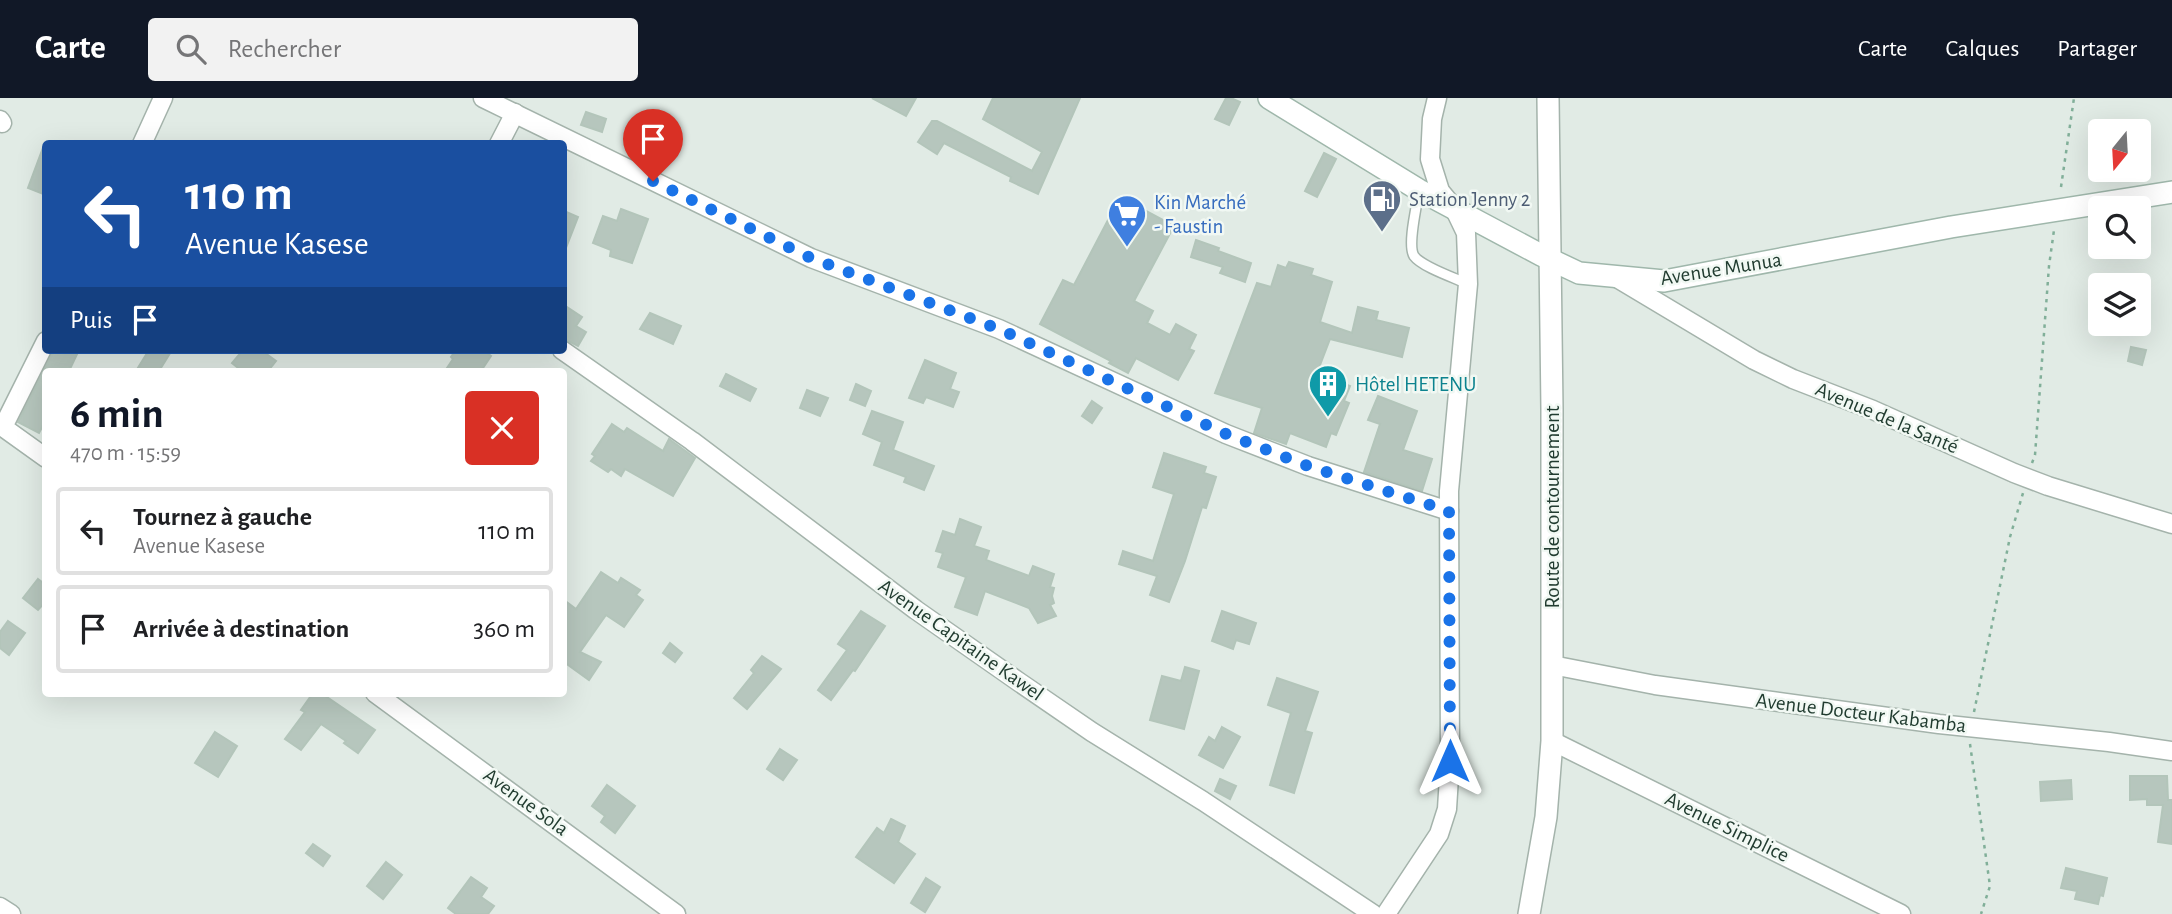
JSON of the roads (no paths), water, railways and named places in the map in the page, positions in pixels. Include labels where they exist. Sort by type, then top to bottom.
[{"type":"main road","name":"Avenue Munua","points":[[1269,98],[1419,190],[1549,259],[1579,273],[1617,278],[1664,281],[1951,227],[2172,192]]},
{"type":"main road","name":"Route de contournement","points":[[1529,914],[1546,817],[1552,741],[1548,98]]},
{"type":"street","points":[[144,140],[163,98]]},
{"type":"street","points":[[484,98],[811,258],[999,329],[1226,434],[1308,466],[1449,511]]},
{"type":"street","points":[[1386,914],[1439,834],[1447,809],[1450,761],[1449,511],[1468,284],[1466,233],[1454,208],[1440,191],[1430,159],[1432,119],[1437,98]]},
{"type":"street","points":[[501,140],[515,113]]},
{"type":"street","name":"Avenue de la Santé","points":[[1617,278],[1754,360],[1793,379],[1873,410],[2014,473],[2172,524]]},
{"type":"street","points":[[42,349],[1,426],[42,455]]},
{"type":"street","name":"Avenue Capitaine Kawel","points":[[567,354],[692,441],[916,610],[1019,682],[1373,914]]},
{"type":"street","name":"Avenue Docteur Kabamba","points":[[1552,665],[1655,685],[2172,751]]},
{"type":"street","name":"Avenue Sola","points":[[380,697],[676,914]]},
{"type":"street","name":"Avenue Simplice","points":[[1552,741],[1901,914]]},
{"type":"street","points":[[0,907],[11,914]]},
{"type":"lane","points":[[1419,190],[1411,247],[1414,257],[1468,284]]},
{"type":"place","name":"Station Jenny 2","points":[[1382,233]]},
{"type":"place","name":"Kin Marché - Faustin","points":[[1127,248]]},
{"type":"place","name":"Hôtel HETENU","points":[[1328,418]]}]
